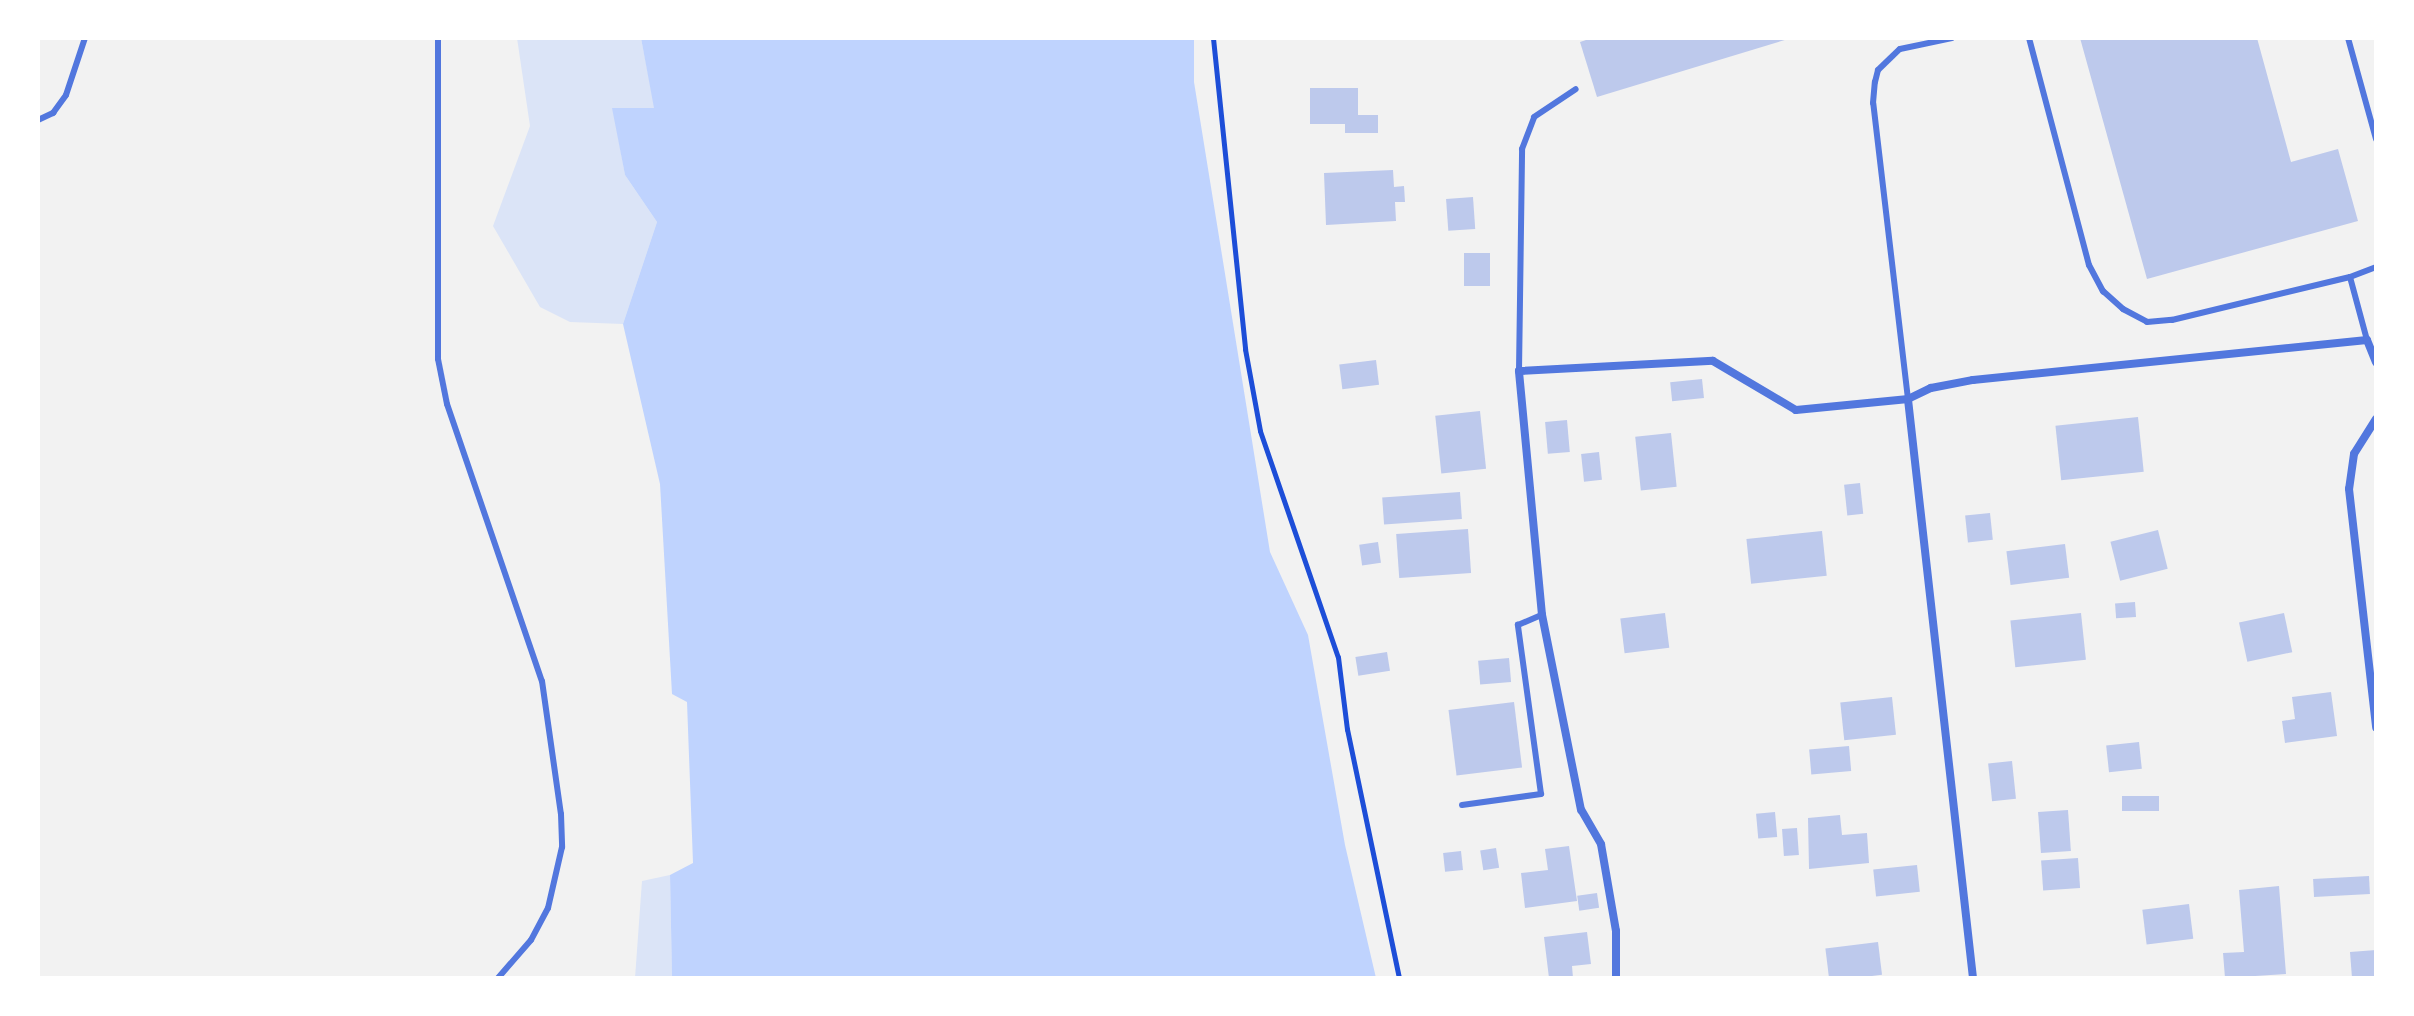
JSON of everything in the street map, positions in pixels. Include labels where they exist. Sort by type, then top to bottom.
[{"type":"street","points":[[1616,978],[1616,931],[1601,844],[1581,810],[1542,615],[1519,371],[1713,361],[1796,410],[1908,399],[1931,388],[1973,380],[2367,340],[2376,362]]},
{"type":"street","points":[[1908,399],[1912,466],[1973,978]]},
{"type":"street","points":[[2376,419],[2354,454],[2349,489],[2376,727]]},
{"type":"lane","points":[[38,120],[53,113],[66,95],[85,38]]},
{"type":"lane","points":[[438,38],[438,359],[447,404],[542,681],[561,814],[560,862],[548,908],[531,940],[498,978]]},
{"type":"lane","points":[[1908,399],[1873,103],[1875,82],[1878,70],[1900,49],[1952,38]]},
{"type":"lane","points":[[2029,38],[2089,265],[2103,291],[2123,309],[2147,322],[2172,320],[2350,277],[2376,267]]},
{"type":"lane","points":[[2348,38],[2376,139]]},
{"type":"lane","points":[[1519,371],[1522,149],[1534,117],[1576,89]]},
{"type":"lane","points":[[2350,277],[2367,340]]},
{"type":"lane","points":[[1462,805],[1541,794],[1518,625],[1542,615]]},
{"type":"path","points":[[1213,38],[1245,349],[1260,431],[1338,657],[1347,729],[1399,978]]},
{"type":"shaded area","points":[[517,38],[641,38],[655,109],[613,108],[625,175],[657,222],[623,324],[570,322],[540,307],[493,226],[530,126]]},
{"type":"shaded area","points":[[670,875],[672,978],[635,978],[642,881]]},
{"type":"water","points":[[641,38],[1194,38],[1194,82],[1270,552],[1308,635],[1345,845],[1376,978],[672,978],[670,875],[693,863],[687,702],[672,694],[660,484],[623,324],[657,222],[625,175],[612,108],[654,108]]},
{"type":"building","points":[[1592,38],[1788,39],[1597,97],[1580,42]]},
{"type":"building","points":[[2080,38],[2257,38],[2291,162],[2338,149],[2358,221],[2147,279]]},
{"type":"building","points":[[1310,88],[1358,88],[1358,115],[1378,115],[1378,133],[1345,133],[1345,124],[1310,124]]},
{"type":"building","points":[[1393,170],[1394,187],[1404,186],[1405,202],[1395,202],[1396,221],[1326,225],[1324,173]]},
{"type":"building","points":[[1473,197],[1475,229],[1448,231],[1446,199]]},
{"type":"building","points":[[1464,253],[1490,253],[1490,286],[1464,286]]},
{"type":"building","points":[[1376,360],[1379,385],[1342,389],[1339,365]]},
{"type":"building","points":[[1702,379],[1704,398],[1672,401],[1670,382]]},
{"type":"building","points":[[1480,411],[1486,469],[1441,473],[1435,416]]},
{"type":"building","points":[[2138,417],[2144,472],[2061,480],[2055,426]]},
{"type":"building","points":[[1567,420],[1570,452],[1548,454],[1545,422]]},
{"type":"building","points":[[1671,433],[1677,487],[1641,490],[1635,437]]},
{"type":"building","points":[[1599,452],[1602,480],[1584,482],[1581,454]]},
{"type":"building","points":[[1860,483],[1863,514],[1847,516],[1844,485]]},
{"type":"building","points":[[1460,492],[1462,519],[1384,524],[1382,497]]},
{"type":"building","points":[[1990,513],[1993,540],[1968,542],[1965,516]]},
{"type":"building","points":[[1468,529],[1471,573],[1399,578],[1396,534]]},
{"type":"building","points":[[2158,530],[2168,569],[2120,581],[2110,542]]},
{"type":"building","points":[[1822,531],[1827,576],[1751,584],[1746,539]]},
{"type":"building","points":[[1378,542],[1381,563],[1362,565],[1359,545]]},
{"type":"building","points":[[2065,544],[2069,578],[2011,585],[2006,551]]},
{"type":"building","points":[[2135,602],[2136,617],[2116,618],[2115,603]]},
{"type":"building","points":[[1665,613],[1669,648],[1625,653],[1620,618]]},
{"type":"building","points":[[2081,613],[2086,660],[2015,667],[2010,620]]},
{"type":"building","points":[[2284,613],[2292,652],[2247,662],[2239,623]]},
{"type":"building","points":[[1387,652],[1390,671],[1358,676],[1355,657]]},
{"type":"building","points":[[1509,658],[1511,682],[1480,685],[1478,661]]},
{"type":"building","points":[[2331,692],[2337,736],[2285,743],[2282,721],[2295,719],[2292,697]]},
{"type":"building","points":[[1892,697],[1896,735],[1844,740],[1840,702]]},
{"type":"building","points":[[1514,702],[1522,768],[1457,776],[1448,710]]},
{"type":"building","points":[[2139,742],[2142,769],[2109,772],[2106,745]]},
{"type":"building","points":[[1849,746],[1851,771],[1811,774],[1809,749]]},
{"type":"building","points":[[2012,761],[2016,799],[1992,801],[1988,764]]},
{"type":"building","points":[[2122,796],[2159,796],[2159,811],[2122,811]]},
{"type":"building","points":[[2068,810],[2071,851],[2041,853],[2038,812]]},
{"type":"building","points":[[1775,812],[1777,837],[1758,839],[1756,814]]},
{"type":"building","points":[[1840,815],[1842,835],[1867,833],[1869,863],[1809,869],[1808,818]]},
{"type":"building","points":[[1797,828],[1799,855],[1784,856],[1782,829]]},
{"type":"building","points":[[1569,846],[1577,901],[1525,908],[1521,873],[1548,870],[1545,849]]},
{"type":"building","points":[[1496,848],[1499,868],[1483,870],[1480,851]]},
{"type":"building","points":[[1461,851],[1463,870],[1445,872],[1443,853]]},
{"type":"building","points":[[2078,858],[2080,888],[2043,891],[2041,861]]},
{"type":"building","points":[[1917,865],[1920,892],[1876,896],[1873,870]]},
{"type":"building","points":[[2369,876],[2370,894],[2314,897],[2313,879]]},
{"type":"building","points":[[2279,886],[2286,974],[2225,978],[2223,953],[2244,952],[2239,890]]},
{"type":"building","points":[[1597,893],[1599,908],[1579,911],[1577,896]]},
{"type":"building","points":[[2189,904],[2193,939],[2147,944],[2142,910]]},
{"type":"building","points":[[1587,932],[1591,964],[1572,966],[1573,978],[1549,978],[1544,937]]},
{"type":"building","points":[[1878,942],[1882,975],[1829,978],[1825,948]]},
{"type":"building","points":[[2376,950],[2376,978],[2352,978],[2350,952]]}]
